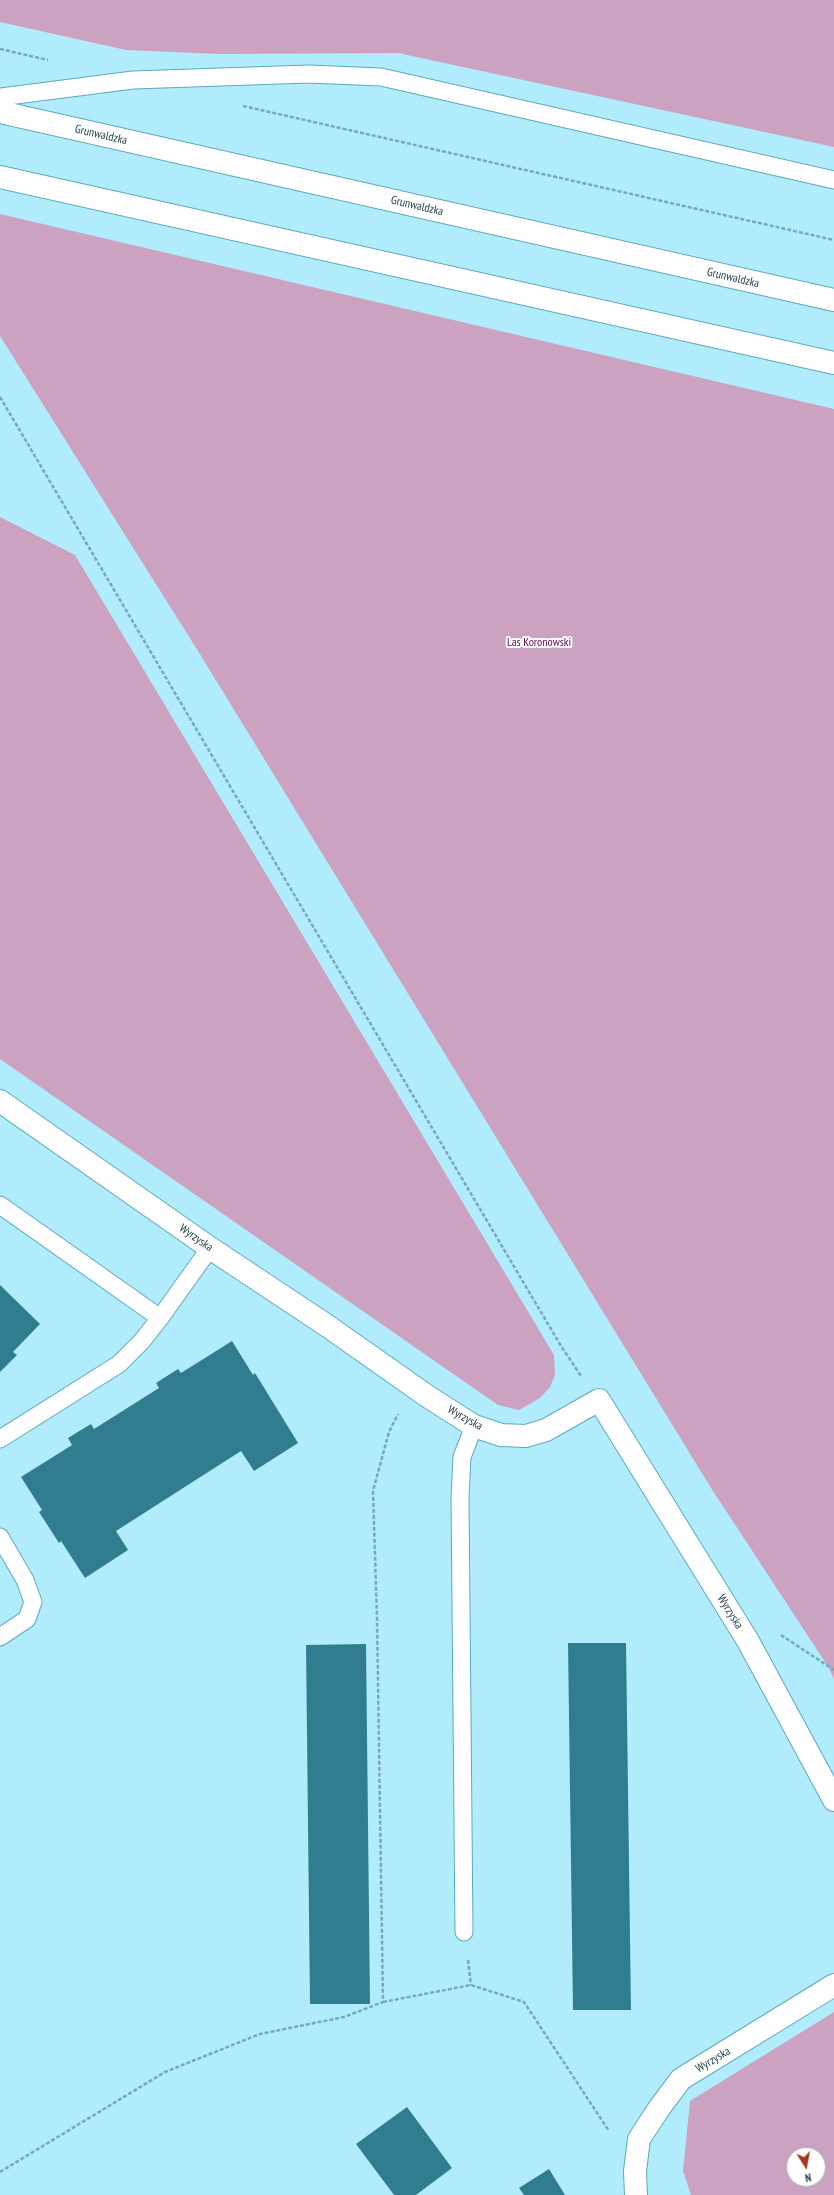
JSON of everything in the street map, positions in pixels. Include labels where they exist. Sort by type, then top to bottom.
[{"type":"main road","name":"Grunwaldzka","points":[[0,112],[834,300]]},
{"type":"main road","points":[[0,178],[834,363]]},
{"type":"main road","name":"Wyrzyska","points":[[0,1102],[210,1248],[329,1327],[426,1396],[474,1426],[501,1435],[526,1436],[546,1430],[599,1400],[748,1641],[834,1800]]},
{"type":"main road","name":"Wyrzyska","points":[[636,2195],[635,2171],[640,2139],[660,2107],[682,2079],[834,1985]]},
{"type":"lane","points":[[0,97],[133,80],[309,74],[381,77],[834,180]]},
{"type":"lane","points":[[0,1205],[160,1318]]},
{"type":"lane","points":[[0,1439],[119,1364],[142,1341],[210,1248]]},
{"type":"lane","points":[[464,1932],[460,1497],[462,1458],[474,1426]]},
{"type":"lane","points":[[0,1537],[25,1580],[32,1602],[27,1619],[0,1637]]},
{"type":"path","points":[[0,49],[54,62]]},
{"type":"path","points":[[239,106],[834,240]]},
{"type":"path","points":[[0,397],[561,1346],[599,1400]]},
{"type":"path","points":[[383,2002],[378,1620],[373,1491],[389,1432],[399,1411]]},
{"type":"path","points":[[748,1641],[779,1634],[834,1670]]},
{"type":"path","points":[[0,2172],[165,2072],[260,2034],[344,2017],[383,2002],[471,1985],[524,2002],[609,2132]]},
{"type":"green space","points":[[0,0],[834,0],[834,147],[398,53],[219,54],[126,50],[0,22]]},
{"type":"green space","name":"Las Koronowski","points":[[0,214],[834,409],[834,1679],[829,1668],[711,1488],[198,651],[0,336]]},
{"type":"green space","points":[[0,517],[75,555],[554,1355],[555,1375],[550,1387],[540,1398],[519,1410],[498,1405],[0,1059]]},
{"type":"green space","points":[[834,2012],[834,2195],[691,2195],[683,2171],[690,2101]]},
{"type":"building","points":[[0,1285],[40,1324],[13,1352],[17,1355],[0,1372]]},
{"type":"building","points":[[232,1341],[253,1375],[255,1373],[298,1443],[254,1471],[241,1451],[116,1531],[128,1550],[85,1578],[61,1541],[59,1543],[39,1512],[42,1510],[21,1477],[72,1445],[68,1438],[91,1424],[94,1429],[159,1388],[156,1383],[178,1369],[181,1373]]},
{"type":"building","points":[[568,1643],[626,1643],[631,2010],[573,2010]]},
{"type":"building","points":[[366,1644],[370,2004],[310,2004],[306,1645]]},
{"type":"building","points":[[407,2107],[452,2168],[416,2195],[394,2195],[356,2144]]},
{"type":"building","points":[[549,2169],[565,2195],[524,2195],[519,2188]]}]
